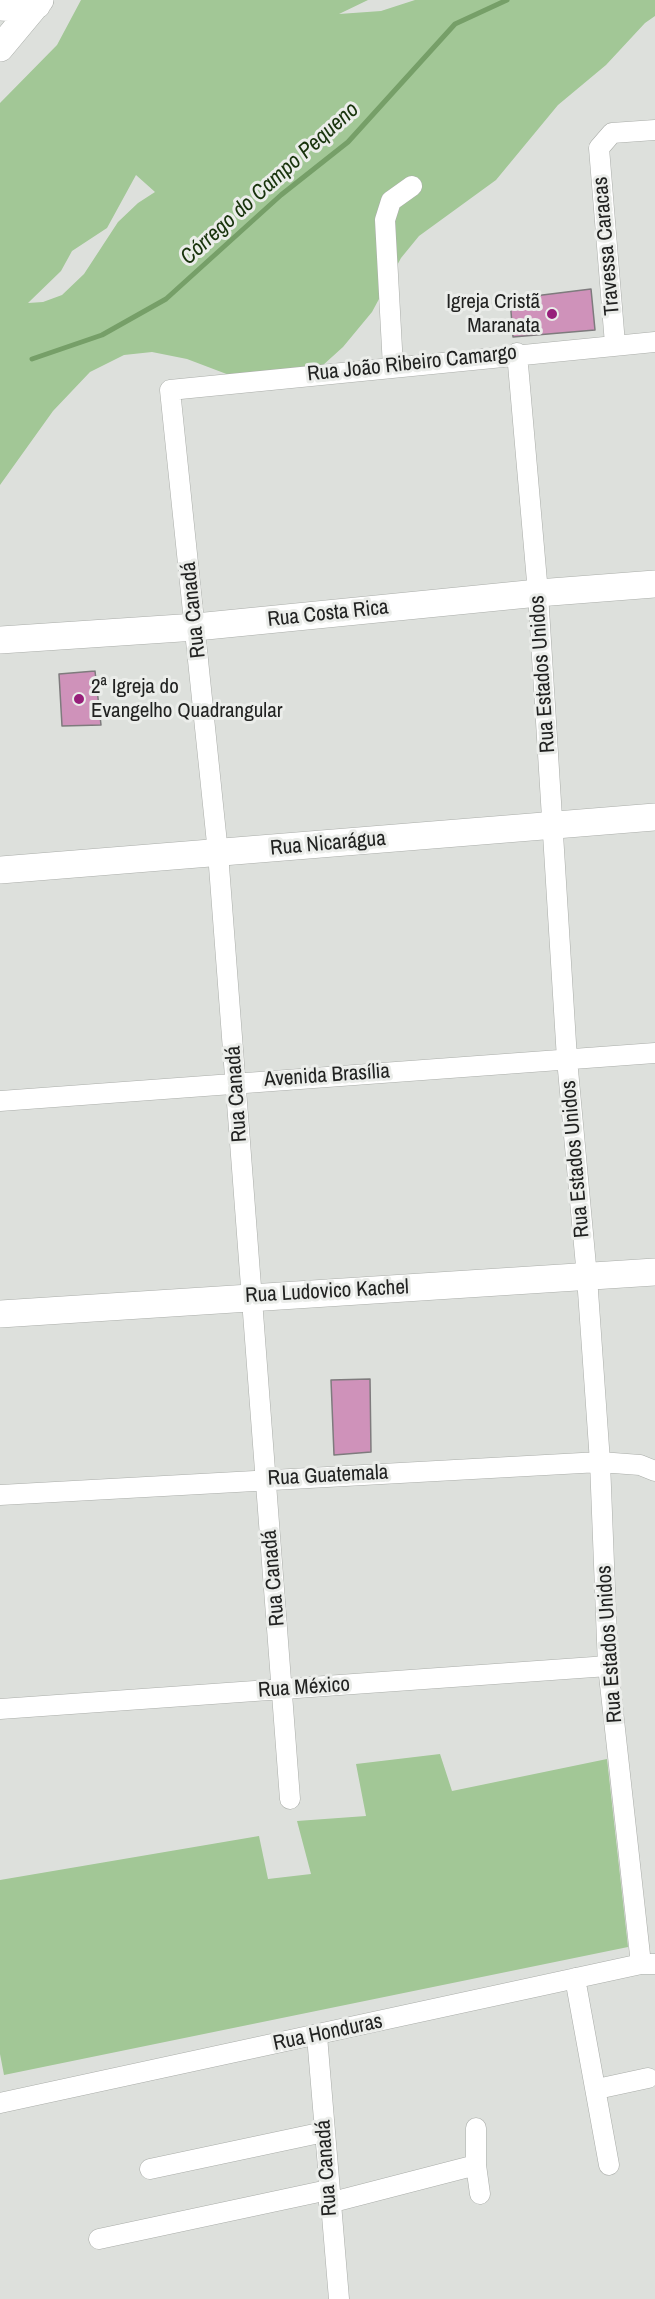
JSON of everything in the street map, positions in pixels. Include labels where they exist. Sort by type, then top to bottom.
[{"type":"street","points":[[0,7],[17,8],[38,3]]},
{"type":"street","points":[[0,48],[38,3]]},
{"type":"street","name":"Travessa Caracas","points":[[615,344],[599,148],[612,133],[655,130]]},
{"type":"street","points":[[393,367],[385,220],[391,201],[412,186]]},
{"type":"street","name":"Rua João Ribeiro Camargo","points":[[170,390],[517,353],[655,342]]},
{"type":"street","name":"Rua Estados Unidos","points":[[517,353],[538,593],[567,1059],[587,1277],[600,1461],[608,1666],[648,1964]]},
{"type":"street","name":"Rua Canadá","points":[[170,390],[218,853],[290,1799]]},
{"type":"street","name":"Rua Costa Rica","points":[[0,640],[196,627],[538,593],[655,584]]},
{"type":"street","name":"Rua Nicarágua","points":[[0,870],[655,817]]},
{"type":"street","name":"Avenida Brasília","points":[[0,1101],[655,1053]]},
{"type":"street","name":"Rua Ludovico Kachel","points":[[0,1314],[655,1272]]},
{"type":"street","name":"Rua Guatemala","points":[[0,1495],[600,1461],[640,1465],[655,1471]]},
{"type":"street","name":"Rua México","points":[[0,1708],[608,1666]]},
{"type":"street","name":"Rua Honduras","points":[[0,2103],[317,2036],[574,1978],[648,1964]]},
{"type":"street","points":[[574,1978],[597,2089],[609,2165]]},
{"type":"street","name":"Rua Canadá","points":[[317,2036],[328,2197],[339,2299]]},
{"type":"street","points":[[597,2089],[648,2078]]},
{"type":"street","points":[[476,2128],[476,2165],[480,2194]]},
{"type":"street","points":[[150,2169],[324,2132]]},
{"type":"street","points":[[99,2239],[328,2197],[476,2165]]},
{"type":"green space","points":[[81,0],[368,0],[339,14],[381,11],[415,0],[655,0],[655,16],[645,23],[606,65],[558,105],[496,180],[419,236],[401,258],[372,312],[343,347],[322,366],[245,381],[187,359],[152,352],[124,355],[90,372],[53,411],[0,485],[0,103],[57,45]],"holes":[[[136,175],[155,192],[138,203],[118,222],[84,274],[62,295],[43,302],[28,303],[61,271],[72,251],[107,228]]]},
{"type":"green space","points":[[440,1754],[452,1791],[607,1759],[628,1947],[4,2075],[0,2054],[0,1880],[259,1836],[268,1879],[311,1874],[297,1821],[366,1816],[356,1764]]},
{"type":"building","name":"Igreja Cristã Maranata","points":[[591,289],[595,330],[513,337],[510,299]]},
{"type":"building","name":"2ª Igreja do Evangelho Quadrangular","points":[[95,671],[101,725],[62,726],[59,674]]},
{"type":"building","points":[[370,1379],[371,1452],[334,1455],[331,1380]]},
{"type":"waterway","name":"Córrego do Campo Pequeno","points":[[32,359],[102,335],[166,299],[281,195],[348,142],[455,24],[507,0]]},
{"type":"place","name":"Igreja Cristã Maranata","points":[[552,314]]},
{"type":"place","name":"2ª Igreja do Evangelho Quadrangular","points":[[79,699]]}]
